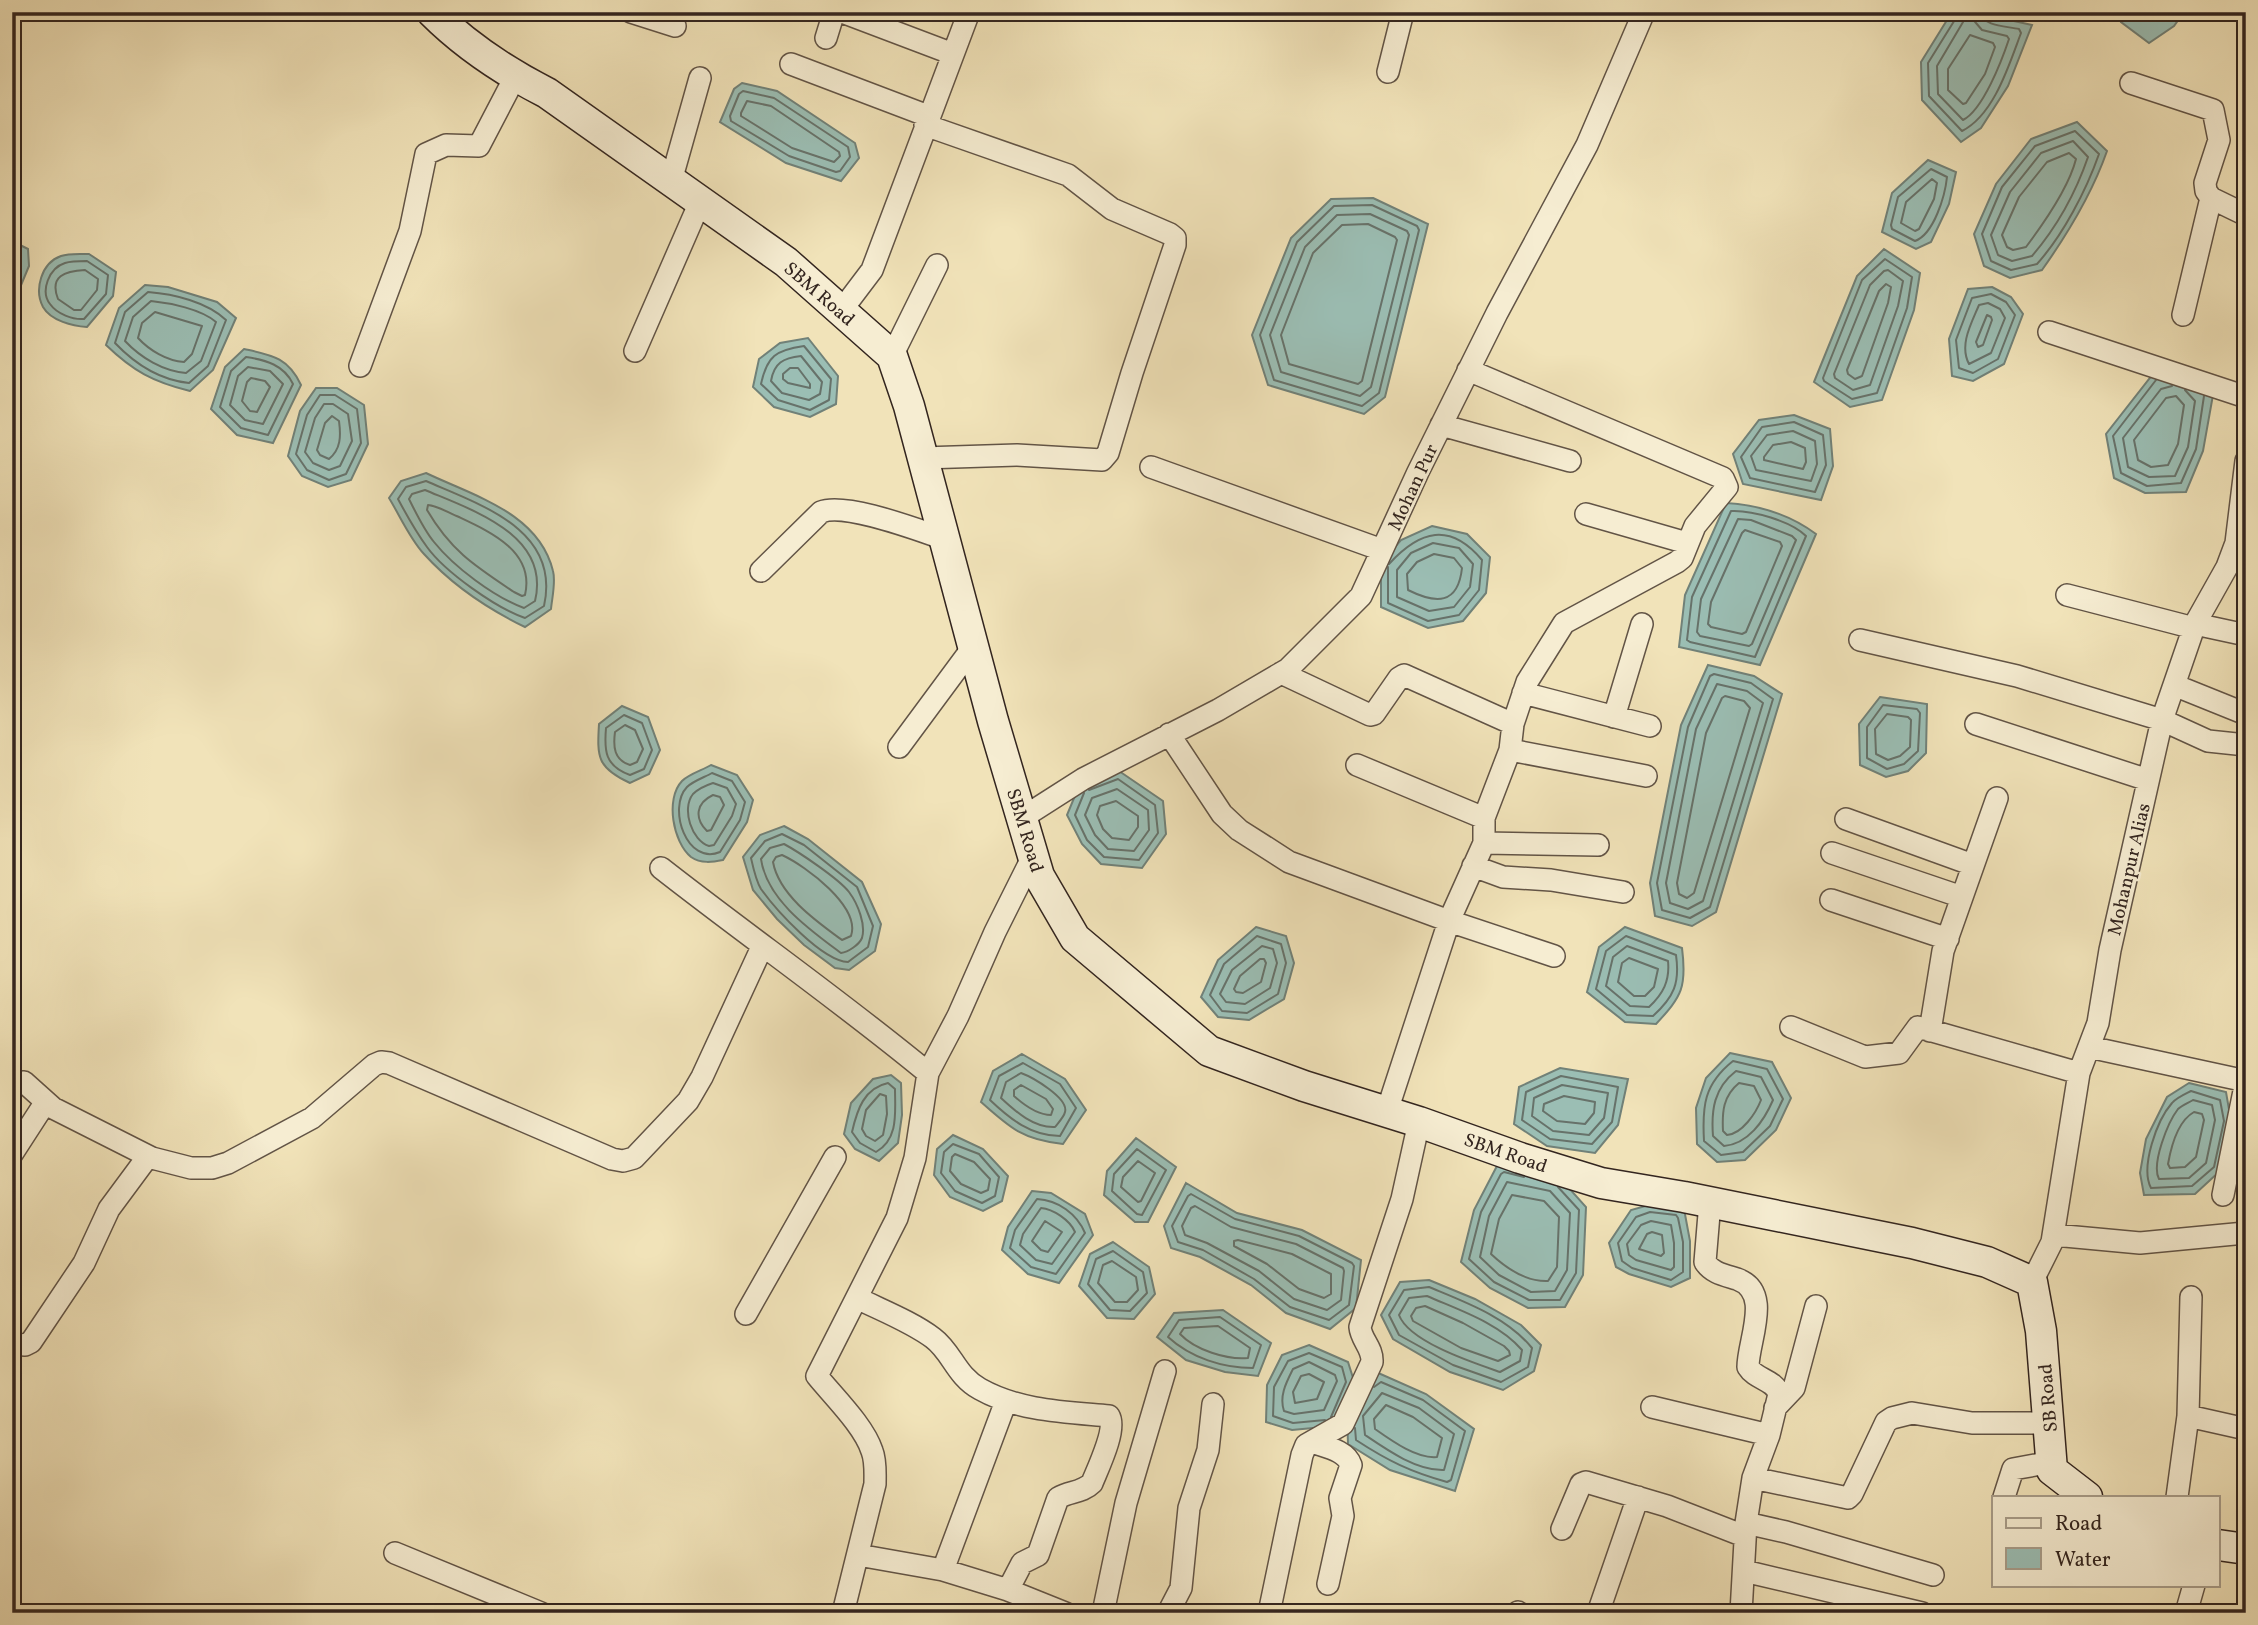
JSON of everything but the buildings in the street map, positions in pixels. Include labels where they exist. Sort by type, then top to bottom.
[{"type":"street","name":"SBM Road","points":[[432,12],[448,28],[515,77],[547,93],[786,262],[892,356],[909,406],[973,648],[1039,876],[1075,939],[1209,1051],[1304,1086],[1601,1183],[1912,1243],[1987,1262],[2032,1282]]},
{"type":"street","points":[[631,12],[674,26]]},
{"type":"street","points":[[826,38],[834,12]]},
{"type":"street","points":[[842,12],[953,54]]},
{"type":"street","points":[[841,311],[872,270],[969,12]]},
{"type":"street","points":[[1388,72],[1403,12]]},
{"type":"street","name":"Mohan Pur","points":[[1022,818],[1083,779],[1218,710],[1288,669],[1361,596],[1468,370],[1587,145],[1644,12]]},
{"type":"street","points":[[791,64],[1068,175],[1112,209],[1170,234],[1175,239],[1108,453],[1102,460],[1017,455],[923,458]]},
{"type":"street","points":[[360,366],[410,231],[426,154],[446,145],[480,146],[515,77]]},
{"type":"street","points":[[671,181],[700,78]]},
{"type":"street","points":[[2131,83],[2208,108],[2215,113],[2219,144],[2205,187],[2211,198],[2246,215]]},
{"type":"street","points":[[2183,315],[2211,198]]},
{"type":"street","points":[[635,351],[700,202]]},
{"type":"street","points":[[892,356],[937,265]]},
{"type":"street","points":[[2049,332],[2246,397]]},
{"type":"street","points":[[1387,1111],[1449,921],[1484,843],[1484,818],[1510,750],[1513,724],[1527,682],[1564,624],[1682,558],[1695,526],[1727,487],[1723,478],[1468,370]]},
{"type":"street","points":[[1441,425],[1570,461]]},
{"type":"street","name":"Mohanpur Alias","points":[[2032,1282],[2052,1242],[2079,1073],[2098,1023],[2110,950],[2162,720],[2195,626],[2227,567],[2236,543],[2246,461]]},
{"type":"street","points":[[1151,467],[1382,550]]},
{"type":"street","points":[[761,571],[824,510],[863,514],[944,539]]},
{"type":"street","points":[[1586,514],[1688,543]]},
{"type":"street","points":[[2067,596],[2246,635]]},
{"type":"street","points":[[1614,717],[1642,624]]},
{"type":"street","points":[[1860,640],[2017,676],[2162,720],[2208,741],[2246,745]]},
{"type":"street","points":[[899,747],[973,648]]},
{"type":"street","points":[[1281,673],[1370,715],[1404,675],[1513,724]]},
{"type":"street","points":[[2174,685],[2246,714]]},
{"type":"street","points":[[1523,693],[1650,726]]},
{"type":"street","points":[[1976,724],[2148,780]]},
{"type":"street","points":[[1169,734],[1222,814],[1256,842],[1289,862],[1553,956]]},
{"type":"street","points":[[1510,750],[1647,776]]},
{"type":"street","points":[[1357,765],[1484,818]]},
{"type":"street","points":[[1930,1031],[1943,951],[1997,798]]},
{"type":"street","points":[[1846,819],[1973,865]]},
{"type":"street","points":[[1484,843],[1598,845]]},
{"type":"street","points":[[1832,853],[1962,897]]},
{"type":"street","points":[[843,1613],[875,1484],[872,1450],[817,1376],[897,1218],[915,1158],[928,1073],[958,1016],[995,932],[1033,856]]},
{"type":"street","points":[[1474,866],[1503,877],[1551,880],[1623,892]]},
{"type":"street","points":[[661,868],[762,947],[871,1026],[928,1073]]},
{"type":"street","points":[[1832,900],[1948,939]]},
{"type":"street","points":[[12,1083],[24,1082],[45,1102],[152,1157],[191,1168],[212,1168],[228,1163],[312,1118],[374,1065],[381,1062],[390,1063],[612,1159],[623,1161],[635,1158],[688,1101],[702,1077],[762,947]]},
{"type":"street","points":[[1791,1027],[1865,1057],[1899,1053],[1918,1027],[2079,1073]]},
{"type":"street","points":[[2089,1047],[2246,1081],[2223,1195]]},
{"type":"street","points":[[12,1154],[45,1102]]},
{"type":"street","points":[[1269,1613],[1306,1445],[1343,1423],[1372,1362],[1372,1353],[1360,1333],[1360,1327],[1402,1199],[1419,1122]]},
{"type":"street","points":[[12,1344],[25,1345],[31,1342],[84,1263],[109,1209],[141,1164],[152,1157]]},
{"type":"street","points":[[746,1314],[835,1157]]},
{"type":"street","points":[[1710,1202],[1704,1262],[1710,1270],[1746,1282],[1754,1292],[1757,1311],[1748,1367],[1752,1374],[1777,1389],[1779,1394],[1769,1435],[1754,1478],[1745,1529],[1741,1613]]},
{"type":"street","points":[[2053,1235],[2140,1243],[2245,1233]]},
{"type":"street","name":"SB Road","points":[[2032,1282],[2041,1331],[2052,1462]]},
{"type":"street","points":[[2177,1496],[2188,1416],[2191,1297]]},
{"type":"street","points":[[857,1298],[935,1339],[961,1375],[978,1388],[1006,1401],[1049,1411],[1109,1416],[1113,1423],[1092,1483],[1087,1489],[1066,1493],[1058,1498],[1038,1555],[1022,1563],[1008,1590]]},
{"type":"street","points":[[1775,1408],[1794,1388],[1816,1306]]},
{"type":"street","points":[[1103,1613],[1126,1503],[1165,1371]]},
{"type":"street","points":[[943,1570],[1006,1401]]},
{"type":"street","points":[[1168,1613],[1181,1588],[1189,1508],[1209,1444],[1213,1404]]},
{"type":"street","points":[[1652,1407],[1769,1435]]},
{"type":"street","points":[[1754,1478],[1848,1498],[1867,1465],[1886,1422],[1892,1418],[1912,1413],[1972,1423],[2048,1423]]},
{"type":"street","points":[[2188,1416],[2246,1429]]},
{"type":"street","points":[[1311,1442],[1340,1452],[1348,1458],[1351,1465],[1340,1498],[1343,1516],[1328,1584]]},
{"type":"street","points":[[2004,1496],[2013,1469],[2052,1462],[2052,1470],[2086,1496]]},
{"type":"street","points":[[1562,1529],[1581,1483],[1591,1483],[1745,1529],[1786,1531],[1933,1575]]},
{"type":"street","points":[[1598,1613],[1638,1497]]},
{"type":"street","points":[[2220,1545],[2246,1549]]},
{"type":"street","points":[[395,1553],[541,1613]]},
{"type":"street","points":[[858,1555],[943,1570],[1008,1590],[1065,1613]]},
{"type":"street","points":[[1744,1571],[1922,1613]]},
{"type":"street","points":[[2186,1613],[2194,1586]]},
{"type":"water","points":[[1952,12],[1973,12],[2032,25],[2008,86],[1981,128],[1961,142],[1922,100],[1921,62]]},
{"type":"water","points":[[2124,12],[2184,12],[2174,26],[2149,43],[2121,22]]},
{"type":"water","points":[[742,83],[777,91],[855,143],[859,158],[841,181],[786,163],[720,122],[734,89]]},
{"type":"water","points":[[2077,122],[2107,151],[2087,198],[2061,241],[2042,270],[2010,278],[1984,266],[1974,234],[1996,184],[2031,139]]},
{"type":"water","points":[[1928,160],[1956,172],[1949,204],[1931,242],[1916,249],[1882,232],[1892,193]]},
{"type":"water","points":[[1373,198],[1428,224],[1385,397],[1364,414],[1268,385],[1252,335],[1291,238],[1331,199]]},
{"type":"water","points":[[12,241],[28,249],[29,266],[14,302]]},
{"type":"water","points":[[1884,249],[1920,273],[1914,310],[1882,400],[1850,407],[1814,382],[1857,276]]},
{"type":"water","points":[[68,254],[89,254],[116,272],[113,296],[87,327],[69,324],[51,316],[40,300],[39,285],[44,271],[54,260]]},
{"type":"water","points":[[145,285],[168,287],[217,302],[236,318],[213,370],[190,391],[165,384],[144,374],[106,345],[119,308]]},
{"type":"water","points":[[1992,287],[2011,297],[2023,314],[2004,364],[1973,381],[1952,376],[1949,339],[1968,289]]},
{"type":"water","points":[[808,338],[838,376],[836,404],[810,417],[774,407],[753,387],[759,359],[780,343]]},
{"type":"water","points":[[244,349],[278,359],[290,368],[301,385],[273,443],[237,435],[211,409],[225,367]]},
{"type":"water","points":[[2153,374],[2213,395],[2203,451],[2186,492],[2145,493],[2114,478],[2106,434]]},
{"type":"water","points":[[316,388],[337,388],[364,405],[368,444],[351,480],[328,487],[302,476],[288,456],[300,411]]},
{"type":"water","points":[[1794,415],[1830,429],[1833,466],[1821,500],[1743,484],[1733,454],[1759,420]]},
{"type":"water","points":[[426,473],[502,509],[534,534],[553,571],[551,609],[525,627],[471,595],[446,576],[424,554],[389,498],[401,481]]},
{"type":"water","points":[[1726,503],[1773,512],[1816,534],[1760,665],[1679,647],[1685,595]]},
{"type":"water","points":[[1432,526],[1467,534],[1490,557],[1486,593],[1463,621],[1428,628],[1381,607],[1381,563],[1401,540]]},
{"type":"water","points":[[1708,665],[1754,676],[1782,694],[1716,912],[1692,926],[1655,916],[1650,883],[1681,725]]},
{"type":"water","points":[[1880,697],[1927,704],[1926,753],[1908,771],[1886,777],[1860,765],[1859,724]]},
{"type":"water","points":[[622,706],[648,717],[660,750],[649,774],[630,783],[605,766],[598,745],[599,724]]},
{"type":"water","points":[[711,765],[737,775],[753,800],[747,822],[723,860],[707,862],[691,857],[685,850],[676,831],[673,809],[674,798],[682,781]]},
{"type":"water","points":[[1119,771],[1163,801],[1166,834],[1142,868],[1101,864],[1082,844],[1067,815],[1079,786]]},
{"type":"water","points":[[784,826],[808,839],[862,882],[881,924],[875,951],[849,970],[835,968],[804,945],[777,919],[753,890],[743,857],[760,835]]},
{"type":"water","points":[[1256,927],[1286,936],[1294,963],[1284,999],[1249,1020],[1218,1017],[1201,997],[1218,960]]},
{"type":"water","points":[[1625,927],[1682,948],[1684,972],[1681,990],[1672,1006],[1656,1024],[1625,1022],[1587,992],[1599,947]]},
{"type":"water","points":[[1730,1053],[1772,1062],[1791,1098],[1776,1130],[1745,1160],[1717,1162],[1697,1144],[1696,1108],[1706,1078]]},
{"type":"water","points":[[1022,1054],[1065,1079],[1086,1110],[1063,1144],[1027,1136],[1000,1119],[981,1102],[993,1071]]},
{"type":"water","points":[[1560,1068],[1628,1079],[1618,1125],[1595,1153],[1547,1146],[1514,1124],[1519,1087]]},
{"type":"water","points":[[891,1075],[901,1083],[902,1115],[898,1143],[879,1161],[855,1149],[844,1134],[851,1103],[873,1079]]},
{"type":"water","points":[[2189,1083],[2226,1092],[2231,1121],[2220,1171],[2195,1194],[2144,1195],[2140,1173],[2146,1139],[2167,1097]]},
{"type":"water","points":[[953,1135],[983,1149],[1008,1176],[1002,1201],[983,1211],[950,1197],[934,1175],[937,1149]]},
{"type":"water","points":[[1136,1138],[1176,1167],[1148,1222],[1135,1222],[1104,1195],[1107,1171]]},
{"type":"water","points":[[1498,1164],[1559,1177],[1586,1207],[1583,1275],[1565,1307],[1528,1308],[1490,1288],[1461,1262],[1474,1210]]},
{"type":"water","points":[[1186,1183],[1237,1213],[1302,1230],[1361,1260],[1356,1308],[1330,1329],[1286,1313],[1251,1285],[1200,1257],[1171,1248],[1164,1226]]},
{"type":"water","points":[[1032,1191],[1051,1193],[1085,1214],[1093,1235],[1059,1283],[1028,1274],[1002,1250],[1008,1227]]},
{"type":"water","points":[[1649,1205],[1684,1209],[1690,1241],[1690,1278],[1671,1287],[1629,1274],[1616,1267],[1609,1243],[1631,1210]]},
{"type":"water","points":[[1113,1242],[1149,1267],[1155,1294],[1134,1319],[1107,1318],[1079,1286],[1090,1254]]},
{"type":"water","points":[[1429,1280],[1475,1299],[1521,1325],[1541,1345],[1534,1371],[1503,1390],[1450,1372],[1393,1339],[1381,1315],[1400,1282]]},
{"type":"water","points":[[1223,1310],[1271,1343],[1258,1376],[1225,1372],[1186,1360],[1157,1337],[1174,1313]]},
{"type":"water","points":[[1309,1345],[1348,1362],[1354,1381],[1334,1426],[1292,1430],[1266,1422],[1267,1385],[1282,1355]]},
{"type":"water","points":[[1376,1372],[1426,1394],[1474,1429],[1455,1491],[1390,1470],[1348,1444],[1347,1412]]}]
